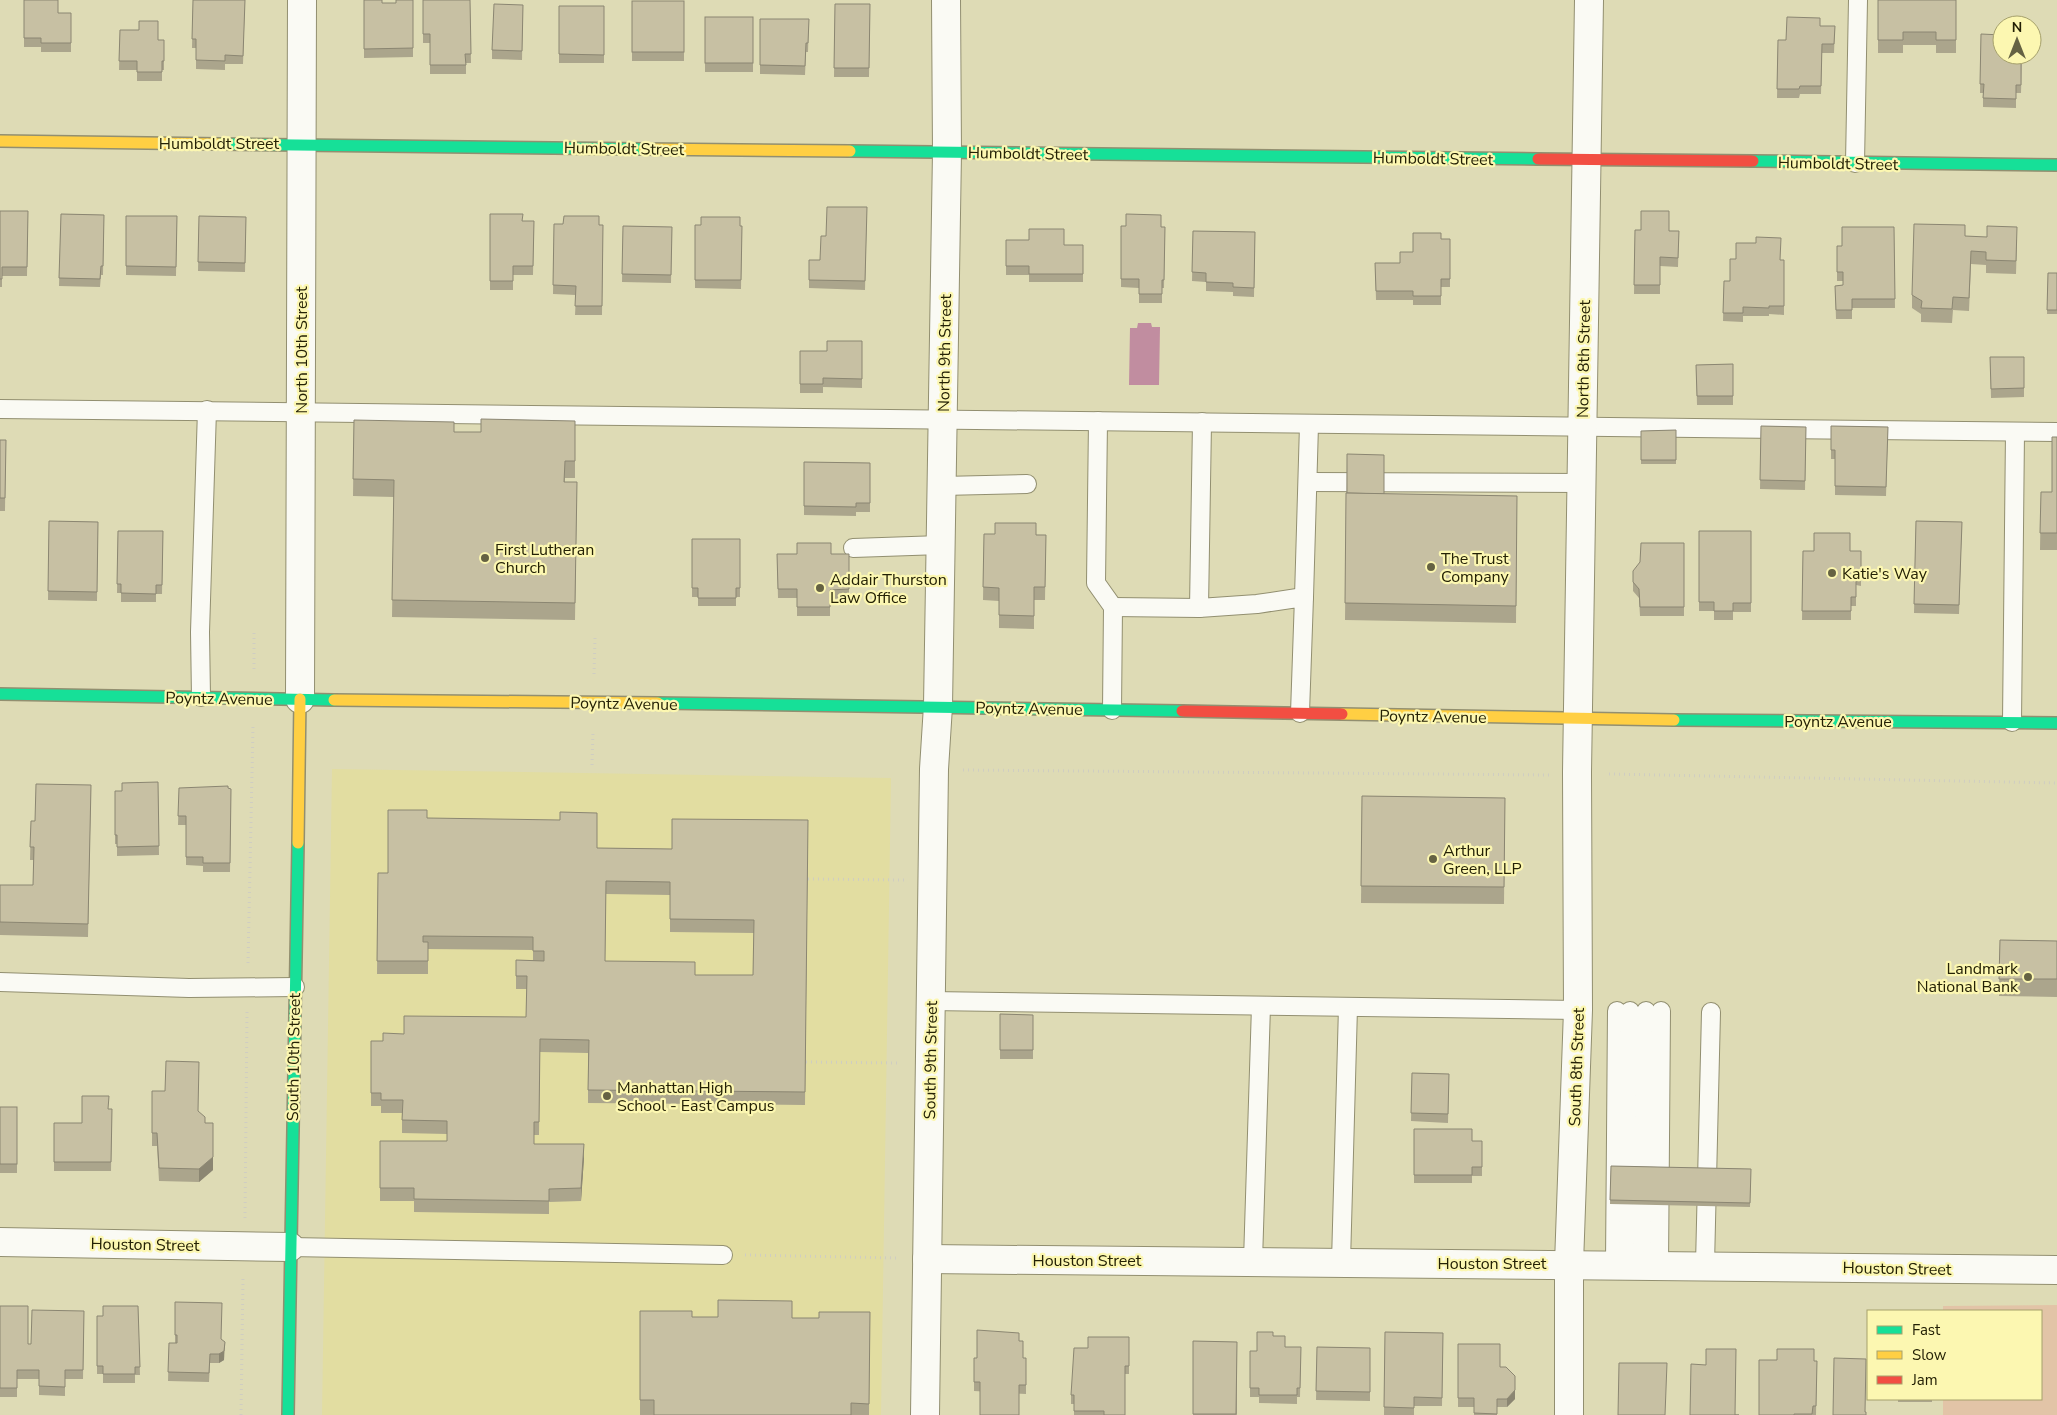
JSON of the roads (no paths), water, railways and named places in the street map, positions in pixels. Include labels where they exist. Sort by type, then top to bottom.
[{"type":"street","name":"North 10th Street","points":[[300,699],[302,0]]},
{"type":"street","name":"North 9th Street","points":[[938,706],[947,152],[946,0]]},
{"type":"street","name":"North 8th Street","points":[[1578,719],[1589,0]]},
{"type":"street","name":"Humboldt Street","points":[[0,141],[2057,165]]},
{"type":"street","name":"Poyntz Avenue","points":[[0,694],[254,699],[938,706],[1578,719],[2057,723]]},
{"type":"street","name":"South 10th Street","points":[[288,1415],[300,699]]},
{"type":"street","name":"South 9th Street","points":[[926,1415],[932,880],[934,770],[938,706]]},
{"type":"street","name":"South 8th Street","points":[[1569,1415],[1569,1264],[1578,1010],[1578,719]]},
{"type":"street","name":"Houston Street","points":[[0,1242],[290,1247]]},
{"type":"street","name":"Houston Street","points":[[927,1259],[1705,1265],[2057,1270]]},
{"type":"lane","points":[[1855,163],[1858,0]]},
{"type":"lane","points":[[0,409],[943,418],[1309,425],[2057,432]]},
{"type":"lane","points":[[201,697],[200,632],[207,410]]},
{"type":"lane","points":[[1098,420],[1096,583],[1113,607],[1112,710]]},
{"type":"lane","points":[[1198,608],[1202,422]]},
{"type":"lane","points":[[1300,713],[1309,425]]},
{"type":"lane","points":[[2012,722],[2015,432]]},
{"type":"lane","points":[[1308,482],[1582,483]]},
{"type":"lane","points":[[942,486],[1027,484]]},
{"type":"lane","points":[[853,548],[941,546]]},
{"type":"lane","points":[[1113,607],[1198,608],[1257,604],[1304,597]]},
{"type":"lane","points":[[0,982],[247,988],[295,987]]},
{"type":"lane","points":[[930,1001],[1578,1010]]},
{"type":"lane","points":[[1254,1261],[1261,1006]]},
{"type":"lane","points":[[1341,1262],[1348,1007]]},
{"type":"lane","points":[[1636,1265],[1638,1011],[1636,1265]]},
{"type":"lane","points":[[1705,1265],[1711,1012]]},
{"type":"lane","points":[[290,1247],[723,1255]]},
{"type":"place","name":"First Lutheran Church","points":[[485,558]]},
{"type":"place","name":"The Trust Company","points":[[1431,567]]},
{"type":"place","name":"Katie's Way","points":[[1832,573]]},
{"type":"place","name":"Addair Thurston Law Office","points":[[820,588]]},
{"type":"place","name":"Arthur Green, LLP","points":[[1433,859]]},
{"type":"place","name":"Landmark National Bank","points":[[2028,977]]},
{"type":"place","name":"Manhattan High School - East Campus","points":[[607,1096]]}]
